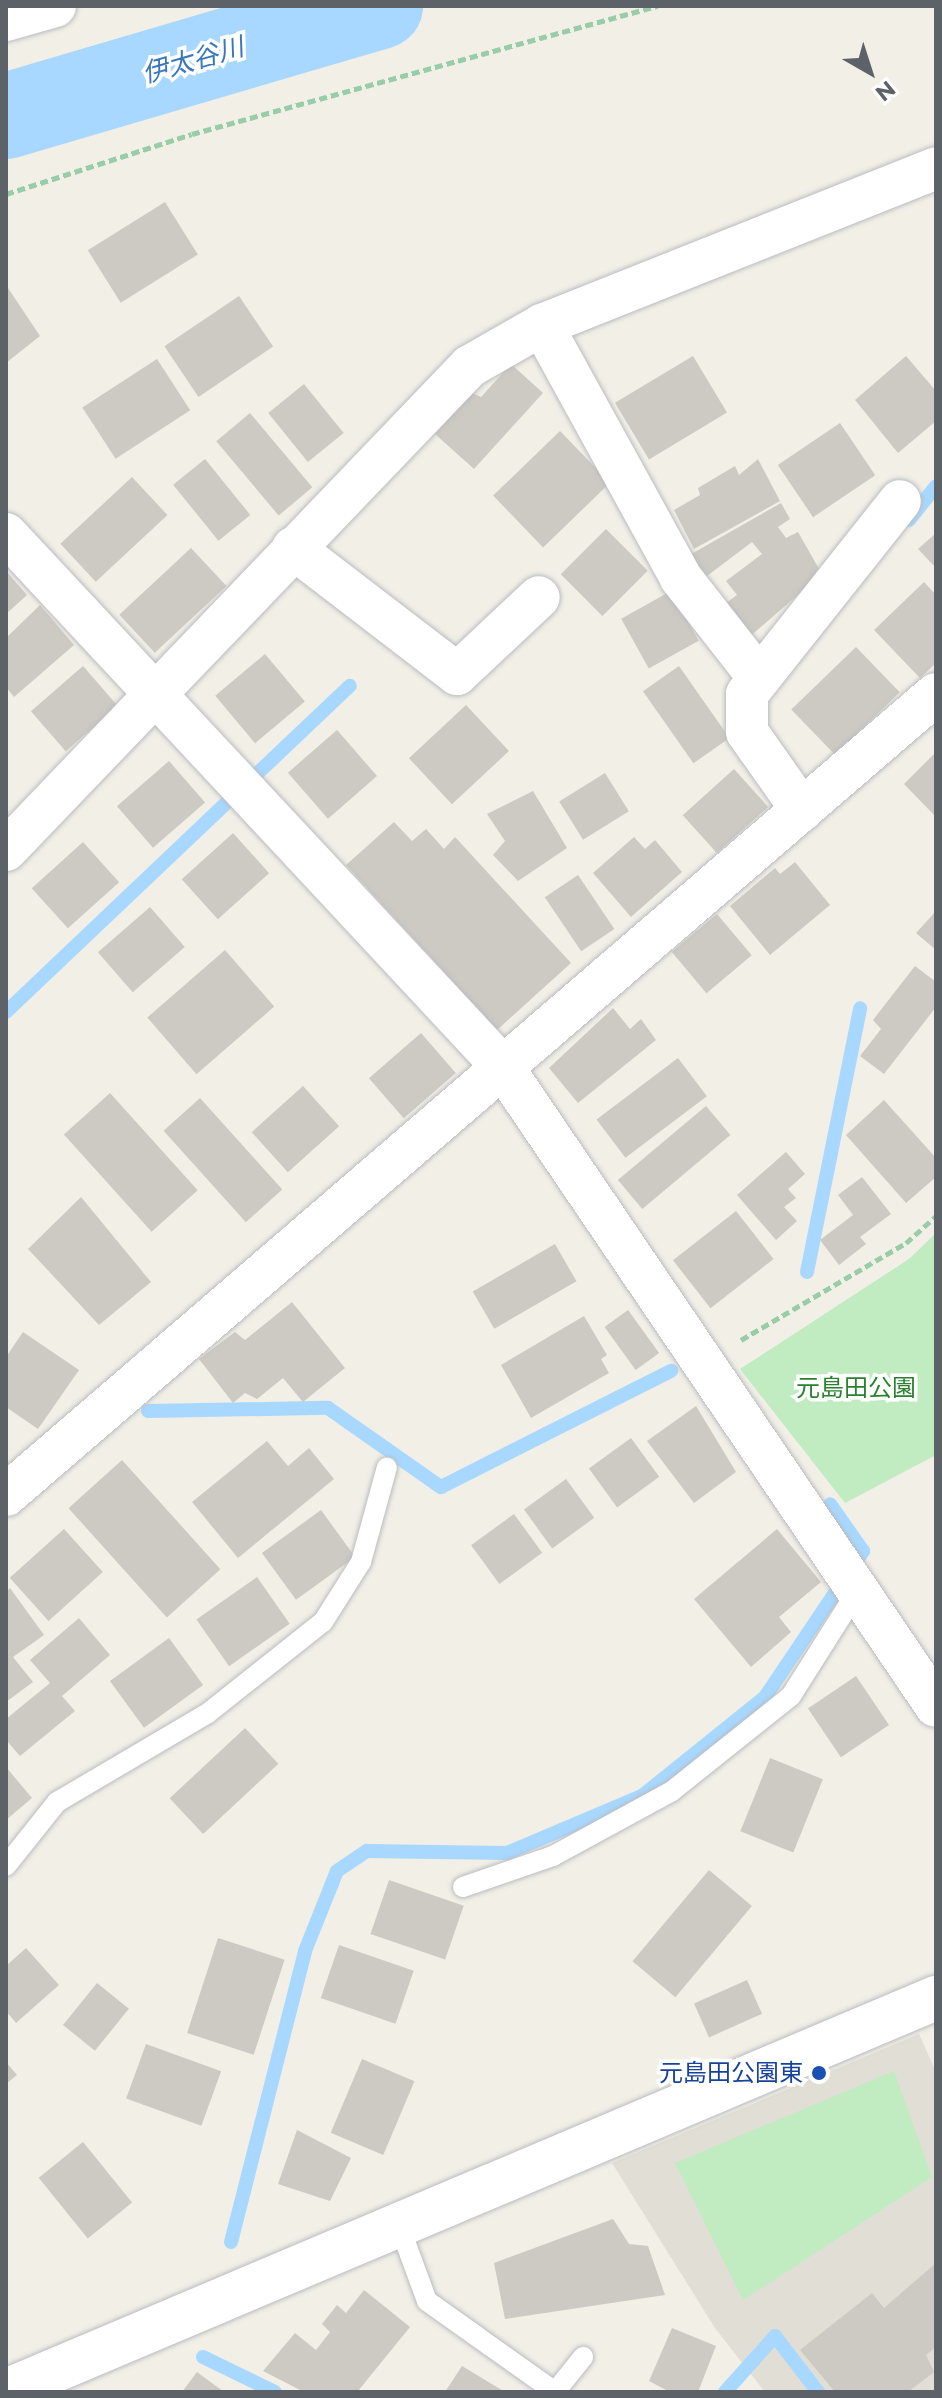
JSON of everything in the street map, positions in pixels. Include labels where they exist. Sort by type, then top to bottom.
[{"type":"street","points":[[6,20],[55,6]]},
{"type":"street","points":[[6,850],[153,693],[470,366],[542,325],[936,168]]},
{"type":"street","points":[[542,325],[681,578],[759,678]]},
{"type":"street","points":[[802,810],[747,732],[747,694],[900,501]]},
{"type":"street","points":[[6,534],[502,1066],[936,1706]]},
{"type":"street","points":[[293,548],[457,674],[539,597]]},
{"type":"street","points":[[6,1495],[936,694]]},
{"type":"street","points":[[9,2390],[936,1998]]},
{"type":"lane","points":[[6,1866],[57,1802],[208,1713],[323,1622],[361,1562],[387,1467]]},
{"type":"lane","points":[[463,1887],[553,1856],[672,1791],[791,1696],[858,1590]]},
{"type":"lane","points":[[399,2225],[427,2301],[555,2392],[583,2357]]},
{"type":"path","points":[[6,194],[192,134],[658,6]]},
{"type":"path","points":[[701,1363],[906,1243],[936,1216]]},
{"type":"shaded area","points":[[919,2034],[936,2072],[936,2392],[765,2392],[715,2328],[612,2163]]},
{"type":"green space","name":"元島田公園","points":[[936,1233],[936,1455],[845,1503],[740,1369],[909,1259]]},
{"type":"green space","points":[[894,2071],[932,2177],[743,2300],[675,2163]]},
{"type":"building","points":[[165,202],[198,255],[121,303],[88,250]]},
{"type":"building","points":[[6,285],[40,336],[6,363]]},
{"type":"building","points":[[239,296],[273,347],[198,397],[164,346]]},
{"type":"building","points":[[693,356],[727,413],[649,459],[615,403]]},
{"type":"building","points":[[906,356],[936,391],[936,421],[898,453],[855,400]]},
{"type":"building","points":[[157,359],[190,410],[116,459],[82,407]]},
{"type":"building","points":[[511,364],[543,393],[474,469],[435,434],[472,393],[481,397]]},
{"type":"building","points":[[304,384],[344,433],[308,462],[268,413]]},
{"type":"building","points":[[250,413],[312,487],[279,516],[216,441]]},
{"type":"building","points":[[840,423],[875,475],[813,517],[778,465]]},
{"type":"building","points":[[560,431],[610,483],[543,547],[493,496]]},
{"type":"building","points":[[205,459],[250,515],[218,541],[173,485]]},
{"type":"building","points":[[758,459],[780,501],[694,549],[674,510],[700,495],[698,488],[735,466],[739,475]]},
{"type":"building","points":[[132,477],[167,515],[96,582],[60,544]]},
{"type":"building","points":[[781,503],[790,519],[778,527],[786,538],[798,532],[822,574],[747,639],[722,606],[737,595],[726,581],[762,554],[752,542],[703,579],[686,557]]},
{"type":"building","points":[[606,529],[648,571],[602,616],[561,574]]},
{"type":"building","points":[[936,533],[936,568],[918,549]]},
{"type":"building","points":[[191,548],[226,586],[155,653],[119,615]]},
{"type":"building","points":[[6,571],[27,595],[6,614]]},
{"type":"building","points":[[924,582],[936,595],[936,663],[920,678],[874,630]]},
{"type":"building","points":[[671,591],[699,641],[649,668],[621,619]]},
{"type":"building","points":[[40,605],[74,645],[14,697],[6,687],[6,638]]},
{"type":"building","points":[[856,647],[900,692],[835,755],[791,710]]},
{"type":"building","points":[[265,654],[305,701],[255,743],[215,696]]},
{"type":"building","points":[[83,666],[118,706],[66,751],[31,711]]},
{"type":"building","points":[[679,666],[729,738],[693,763],[643,691]]},
{"type":"building","points":[[466,705],[509,751],[452,804],[409,758]]},
{"type":"building","points":[[337,730],[377,776],[328,819],[288,773]]},
{"type":"building","points":[[936,752],[936,817],[904,784]]},
{"type":"building","points":[[169,761],[205,803],[153,848],[117,806]]},
{"type":"building","points":[[734,769],[768,807],[717,853],[683,815]]},
{"type":"building","points":[[605,773],[629,811],[583,840],[559,802]]},
{"type":"building","points":[[533,791],[567,848],[518,881],[493,855],[505,841],[487,814]]},
{"type":"building","points":[[394,822],[412,841],[426,829],[444,849],[455,837],[571,963],[497,1030],[346,865]]},
{"type":"building","points":[[233,833],[269,873],[218,919],[182,879]]},
{"type":"building","points":[[634,837],[645,849],[655,840],[682,872],[631,917],[593,873]]},
{"type":"building","points":[[83,842],[119,882],[68,928],[32,888]]},
{"type":"building","points":[[795,862],[830,905],[770,955],[730,906],[775,868],[780,874]]},
{"type":"building","points":[[578,875],[614,929],[581,951],[545,897]]},
{"type":"building","points":[[150,907],[185,947],[133,992],[98,952]]},
{"type":"building","points":[[936,911],[936,950],[916,933]]},
{"type":"building","points":[[717,914],[752,955],[707,993],[672,952]]},
{"type":"building","points":[[225,950],[274,1007],[196,1074],[147,1018]]},
{"type":"building","points":[[915,966],[936,982],[936,1007],[884,1074],[860,1056],[881,1029],[873,1020]]},
{"type":"building","points":[[613,1008],[630,1029],[641,1019],[656,1040],[578,1103],[549,1068]]},
{"type":"building","points":[[421,1033],[456,1073],[404,1118],[369,1078]]},
{"type":"building","points":[[678,1058],[707,1096],[625,1158],[597,1119]]},
{"type":"building","points":[[303,1086],[339,1126],[288,1172],[252,1132]]},
{"type":"building","points":[[110,1093],[198,1190],[152,1232],[64,1134]]},
{"type":"building","points":[[200,1098],[282,1189],[246,1222],[164,1131]]},
{"type":"building","points":[[884,1100],[936,1158],[936,1177],[906,1203],[846,1135]]},
{"type":"building","points":[[706,1106],[730,1135],[642,1209],[618,1180]]},
{"type":"building","points":[[786,1152],[805,1174],[788,1189],[796,1198],[784,1207],[797,1221],[776,1240],[737,1195]]},
{"type":"building","points":[[862,1177],[891,1214],[860,1237],[866,1244],[839,1265],[820,1240],[853,1215],[838,1195]]},
{"type":"building","points":[[81,1197],[151,1282],[99,1325],[28,1249]]},
{"type":"building","points":[[736,1211],[774,1259],[711,1308],[673,1260]]},
{"type":"building","points":[[555,1244],[576,1281],[494,1329],[473,1292]]},
{"type":"building","points":[[292,1302],[345,1368],[303,1402],[283,1378],[257,1399],[245,1393],[233,1403],[199,1359],[235,1332],[245,1340]]},
{"type":"building","points":[[628,1310],[659,1353],[636,1370],[605,1327]]},
{"type":"building","points":[[584,1316],[607,1355],[601,1359],[609,1373],[531,1418],[501,1365]]},
{"type":"building","points":[[23,1332],[79,1370],[38,1429],[6,1407],[6,1357]]},
{"type":"building","points":[[696,1406],[736,1472],[694,1503],[647,1441]]},
{"type":"building","points":[[631,1438],[659,1477],[617,1507],[589,1469]]},
{"type":"building","points":[[267,1441],[288,1466],[309,1448],[334,1479],[238,1558],[192,1502]]},
{"type":"building","points":[[122,1460],[220,1569],[167,1617],[68,1508]]},
{"type":"building","points":[[566,1479],[594,1518],[552,1548],[524,1510]]},
{"type":"building","points":[[321,1510],[355,1557],[296,1600],[262,1553]]},
{"type":"building","points":[[514,1514],[542,1553],[499,1584],[471,1545]]},
{"type":"building","points":[[64,1529],[103,1572],[49,1621],[10,1578]]},
{"type":"building","points":[[777,1529],[821,1582],[779,1617],[791,1632],[751,1667],[694,1599]]},
{"type":"building","points":[[257,1577],[290,1624],[229,1666],[196,1619]]},
{"type":"building","points":[[10,1588],[44,1635],[13,1657],[33,1682],[6,1702],[6,1592]]},
{"type":"building","points":[[79,1618],[110,1655],[62,1696],[75,1711],[20,1756],[6,1740],[6,1719],[50,1683],[30,1660]]},
{"type":"building","points":[[169,1638],[203,1685],[144,1728],[110,1681]]},
{"type":"building","points":[[856,1676],[889,1725],[841,1757],[808,1708]]},
{"type":"building","points":[[245,1728],[278,1764],[203,1834],[170,1798]]},
{"type":"building","points":[[770,1758],[823,1779],[793,1853],[740,1831]]},
{"type":"building","points":[[6,1767],[32,1798],[6,1820]]},
{"type":"building","points":[[709,1870],[752,1906],[675,1997],[633,1961]]},
{"type":"building","points":[[389,1880],[464,1906],[445,1960],[370,1934]]},
{"type":"building","points":[[218,1938],[285,1960],[254,2055],[187,2033]]},
{"type":"building","points":[[339,1945],[414,1971],[395,2024],[321,1998]]},
{"type":"building","points":[[26,1948],[59,1985],[16,2023],[6,2011],[6,1966]]},
{"type":"building","points":[[747,1980],[762,2014],[709,2037],[694,2004]]},
{"type":"building","points":[[97,1983],[129,2009],[95,2051],[63,2025]]},
{"type":"building","points":[[146,2044],[221,2071],[201,2126],[126,2099]]},
{"type":"building","points":[[362,2059],[414,2081],[383,2155],[331,2133]]},
{"type":"building","points":[[6,2062],[17,2075],[6,2084]]},
{"type":"building","points":[[297,2130],[351,2158],[330,2201],[278,2184]]},
{"type":"building","points":[[83,2142],[132,2203],[88,2238],[39,2178]]},
{"type":"building","points":[[613,2219],[629,2244],[648,2246],[665,2295],[505,2319],[494,2263]]},
{"type":"building","points":[[936,2263],[936,2347],[926,2355],[934,2372],[908,2392],[835,2392],[800,2350],[872,2293],[884,2308]]},
{"type":"building","points":[[364,2290],[410,2327],[358,2391],[304,2392],[263,2371],[295,2333],[316,2350],[330,2332],[322,2324],[337,2305],[346,2313]]},
{"type":"building","points":[[672,2328],[716,2346],[698,2392],[670,2392],[649,2381]]},
{"type":"building","points":[[462,2366],[505,2392],[445,2392]]},
{"type":"building","points":[[197,2372],[224,2392],[182,2392]]},
{"type":"waterway","name":"伊太谷川","points":[[6,116],[380,6]]},
{"type":"waterway","points":[[909,520],[936,486]]},
{"type":"waterway","points":[[6,1012],[350,686]]},
{"type":"waterway","points":[[807,1272],[860,1008]]},
{"type":"waterway","points":[[148,1411],[328,1408],[441,1487],[671,1371]]},
{"type":"waterway","points":[[231,2242],[305,1951],[337,1871],[367,1851],[507,1853],[642,1796],[765,1697],[863,1551],[830,1504]]},
{"type":"waterway","points":[[725,2392],[775,2336],[818,2392]]},
{"type":"waterway","points":[[203,2357],[275,2392]]},
{"type":"place","name":"元島田公園東","points":[[819,2073]]}]
